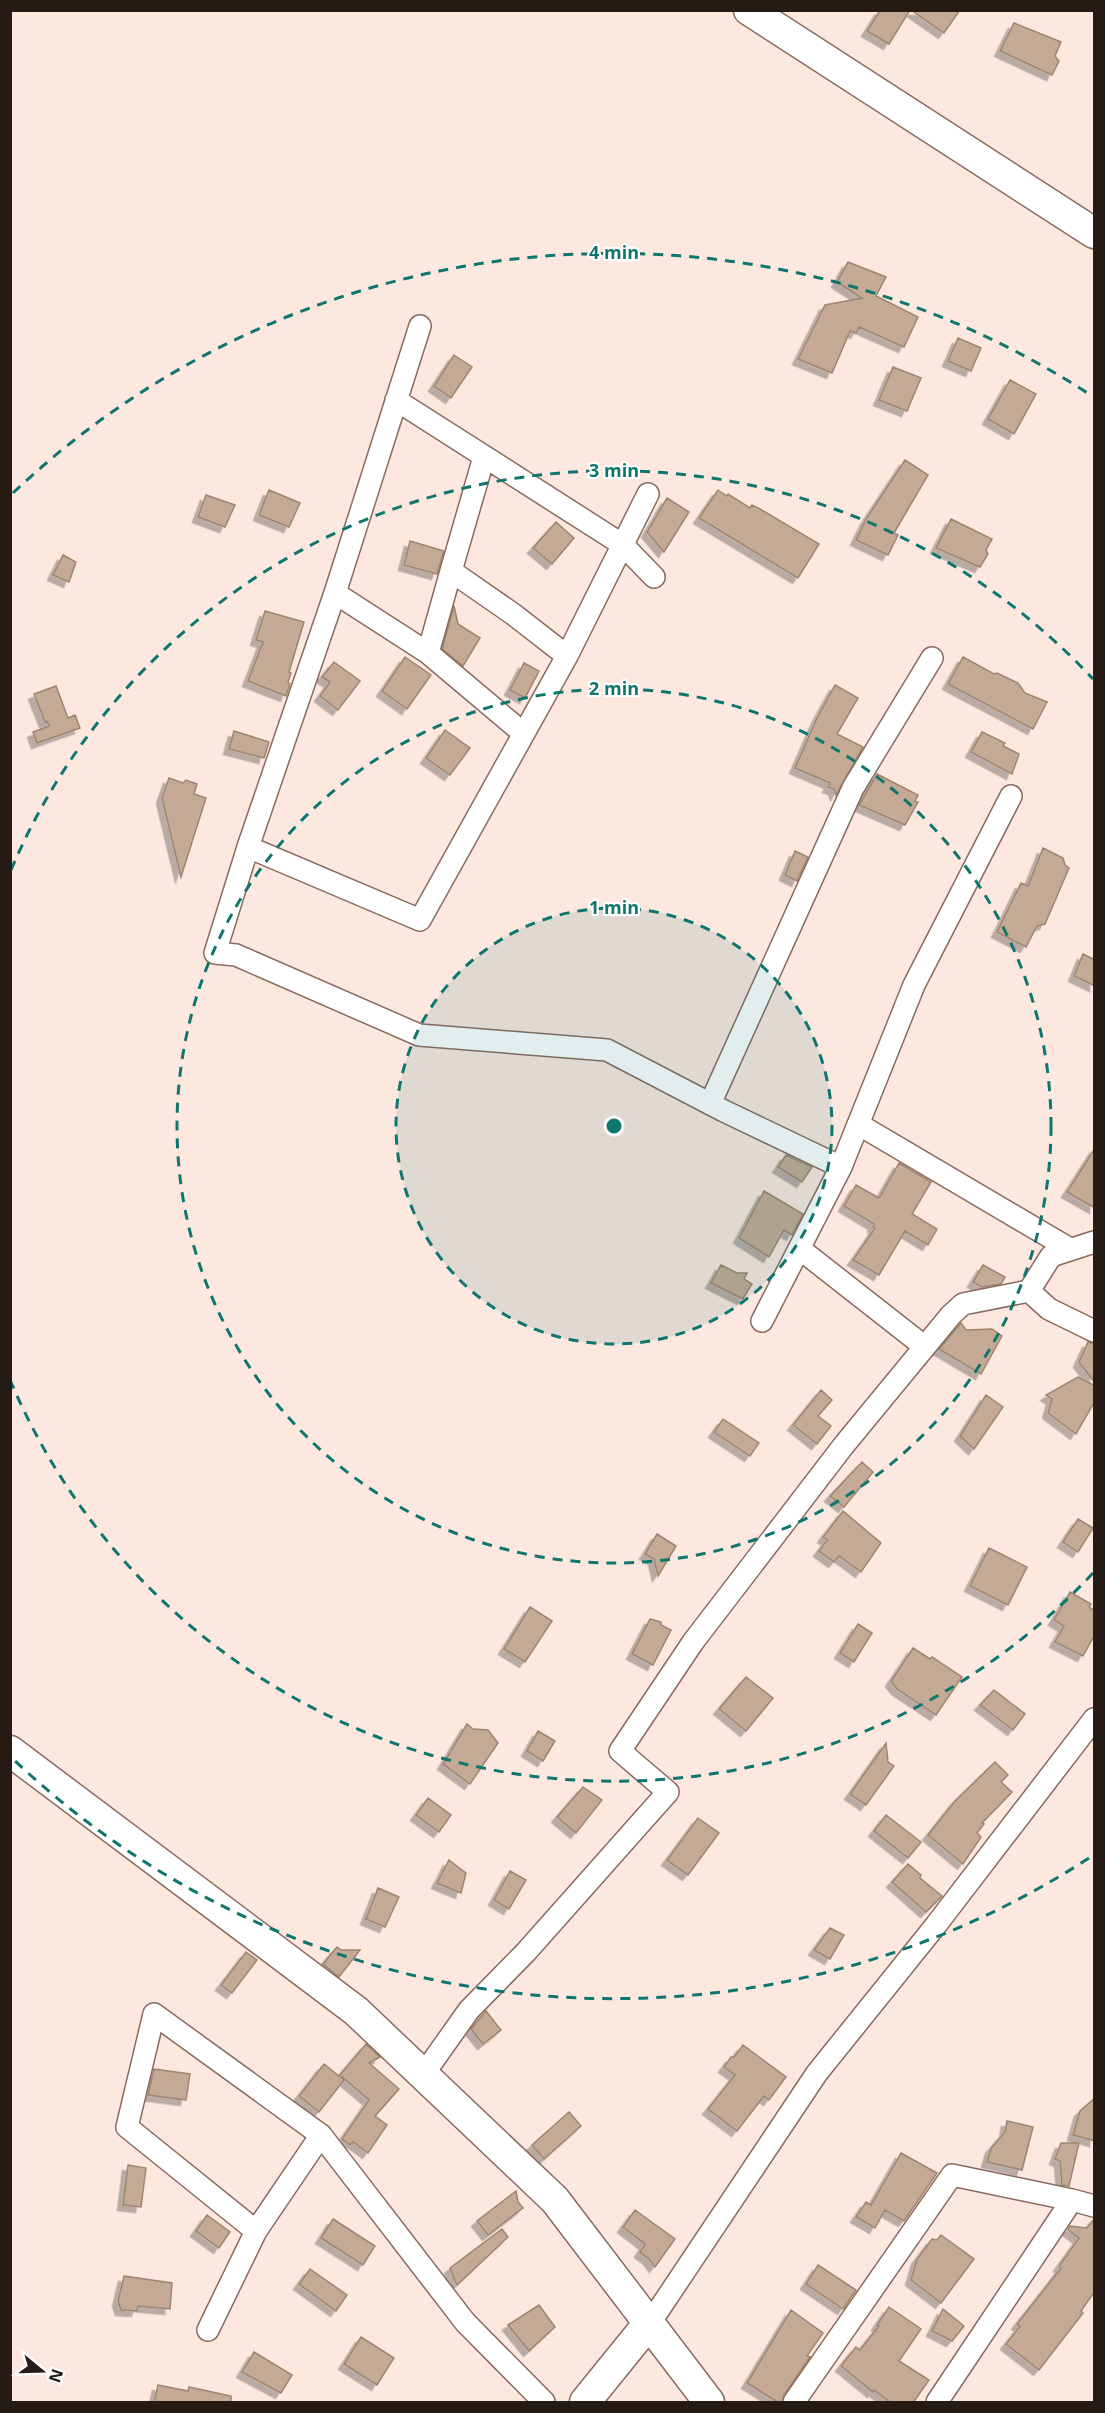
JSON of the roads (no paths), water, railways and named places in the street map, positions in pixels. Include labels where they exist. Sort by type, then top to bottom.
[{"type":"street","points":[[749,10],[1095,233]]},
{"type":"street","points":[[420,326],[215,953],[236,955],[419,1035],[607,1050],[710,1104],[841,1167]]},
{"type":"street","points":[[396,400],[623,545],[654,577]]},
{"type":"street","points":[[428,653],[484,457]]},
{"type":"street","points":[[248,847],[420,920],[567,656],[648,494]]},
{"type":"street","points":[[451,571],[513,614],[567,656]]},
{"type":"street","points":[[334,593],[428,653],[523,733]]},
{"type":"street","points":[[710,1104],[853,788],[932,658]]},
{"type":"street","points":[[762,1321],[841,1167],[914,985],[1011,796]]},
{"type":"street","points":[[858,1124],[1071,1250]]},
{"type":"street","points":[[423,2075],[469,2010],[526,1952],[668,1792],[620,1751],[693,1642],[844,1445],[951,1315],[963,1304],[1029,1291],[1052,1256],[1095,1242]]},
{"type":"street","points":[[800,1249],[925,1347]]},
{"type":"street","points":[[1029,1291],[1049,1309],[1095,1331]]},
{"type":"street","points":[[585,2403],[652,2320],[817,2073],[1095,1719]]},
{"type":"street","points":[[10,1751],[356,2011],[555,2200],[652,2320],[709,2403]]},
{"type":"street","points":[[256,2231],[127,2127],[154,2014],[321,2134],[465,2322],[544,2403]]},
{"type":"street","points":[[208,2330],[256,2231],[321,2134]]},
{"type":"street","points":[[794,2403],[952,2175],[1095,2206]]},
{"type":"street","points":[[937,2403],[1072,2200]]}]
